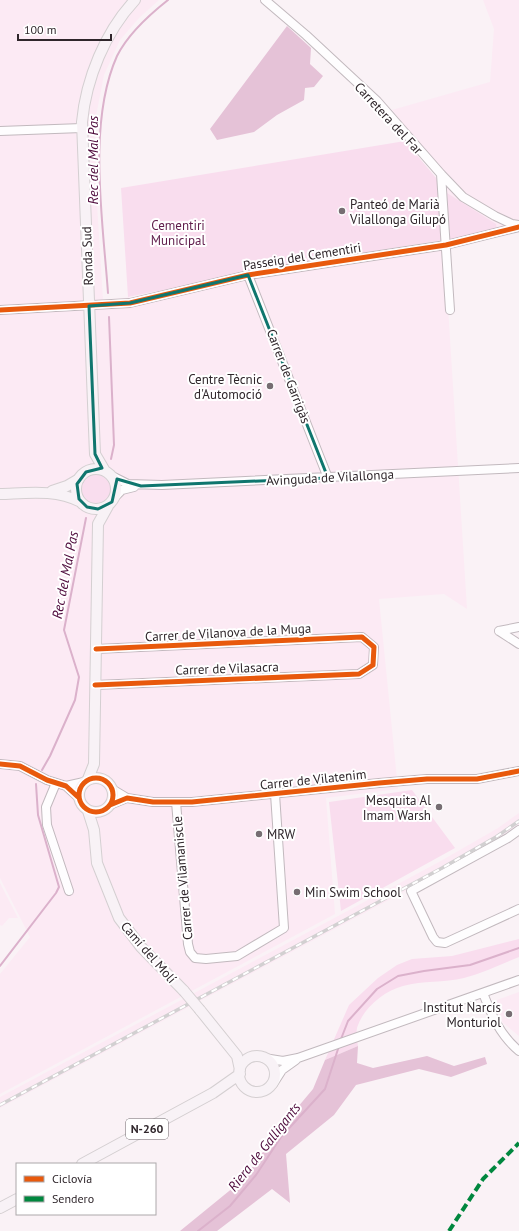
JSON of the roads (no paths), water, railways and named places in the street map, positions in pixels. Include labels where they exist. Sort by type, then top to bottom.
[{"type":"main road","name":"Ronda Sud","points":[[108,474],[95,454],[82,128],[86,96],[95,69],[116,25],[135,0]]},
{"type":"main road","name":"Ronda Sud","points":[[83,475],[95,454]]},
{"type":"main road","points":[[48,492],[68,486],[83,475],[96,469],[108,474],[116,488],[111,502],[98,524],[94,764],[86,781],[80,787],[78,797],[81,804],[88,811],[106,808],[113,799],[112,790],[108,783],[102,779],[94,778],[86,781]]},
{"type":"main road","points":[[83,475],[76,489],[84,504],[98,524]]},
{"type":"main road","points":[[0,494],[48,492],[69,496],[98,509],[111,502]]},
{"type":"main road","points":[[94,764],[102,779]]},
{"type":"main road","name":"Camí del Molí","points":[[94,830],[106,808]]},
{"type":"main road","name":"Camí del Molí","points":[[88,811],[94,830],[97,863],[119,918],[142,947],[184,991],[223,1037],[237,1056],[240,1072]]},
{"type":"main road","name":"Camí del Molí","points":[[223,1037],[245,1053],[261,1057]]},
{"type":"main road","points":[[261,1057],[270,1062],[274,1068],[275,1076],[273,1084]]},
{"type":"main road","name":"N-260","points":[[84,1163],[213,1094],[240,1072],[246,1060],[261,1057]]},
{"type":"main road","points":[[240,1072],[244,1085],[249,1090]]},
{"type":"main road","name":"N-260","points":[[213,1094],[230,1089],[261,1092],[273,1084]]},
{"type":"main road","points":[[0,1208],[16,1199]]},
{"type":"street","name":"Carretera del Far","points":[[265,0],[306,35],[377,101],[463,197],[500,219],[519,226]]},
{"type":"street","points":[[0,131],[82,128]]},
{"type":"street","points":[[441,174],[450,310]]},
{"type":"street","points":[[496,233],[501,228],[500,219]]},
{"type":"street","name":"Passeig del Cementiri","points":[[0,310],[130,303],[248,275],[446,245],[519,226]]},
{"type":"street","name":"Carrer de Garrigàs","points":[[248,275],[328,478]]},
{"type":"street","name":"Avinguda de Vilallonga","points":[[111,502],[122,490],[141,486],[519,468]]},
{"type":"street","name":"Avinguda de Vilallonga","points":[[108,474],[128,484],[141,486]]},
{"type":"street","points":[[519,627],[499,631],[519,644]]},
{"type":"street","name":"Carrer de Vilanova de la Muga","points":[[96,649],[362,637],[374,647],[373,665],[359,674]]},
{"type":"street","name":"Carrer de Vilasacra","points":[[95,685],[359,674]]},
{"type":"street","points":[[0,764],[20,766],[56,783],[66,786],[78,797]]},
{"type":"street","name":"Carrer de Vilatenim","points":[[112,790],[127,798],[176,802],[427,779],[477,779],[519,771]]},
{"type":"street","points":[[66,786],[86,781]]},
{"type":"street","points":[[56,783],[46,807],[47,825],[69,891]]},
{"type":"street","name":"Carrer de Vilamaniscle","points":[[176,802],[190,952],[195,958],[206,959],[237,956],[284,928],[275,794]]},
{"type":"street","name":"Carrer de Vilatenim","points":[[106,808],[127,798]]},
{"type":"street","points":[[519,830],[508,838],[411,891],[432,937],[437,942],[445,942],[519,909]]},
{"type":"street","points":[[261,1057],[283,1061],[298,1058],[519,980]]},
{"type":"street","points":[[483,993],[495,1023],[507,1041],[519,1051]]},
{"type":"street","points":[[273,1084],[282,1070],[298,1058]]},
{"type":"waterway","name":"Rec del Mal Pas","points":[[108,293],[99,173],[102,111],[108,82],[117,56],[133,33],[146,19],[168,0]]},
{"type":"waterway","name":"Rec del Mal Pas","points":[[109,317],[114,445],[111,459]]},
{"type":"waterway","name":"Rec del Mal Pas","points":[[42,770],[50,756],[75,700],[79,677],[64,630],[86,518]]},
{"type":"waterway","name":"Rec del Mal Pas","points":[[0,966],[59,887],[38,815],[36,784]]},
{"type":"waterway","name":"Riera de Galligants","points":[[341,1039],[348,1021],[377,989],[398,976],[470,965],[519,948]]},
{"type":"waterway","name":"Riera de Galligants","points":[[198,1231],[230,1206],[256,1175],[281,1137],[325,1089],[339,1046]]},
{"type":"railway","points":[[0,1105],[442,868],[496,837],[519,821]]},
{"type":"place","name":"Panteó de Marià Vilallonga Gilupó","points":[[342,211]]},
{"type":"place","name":"Centre Tècnic d'Automoció","points":[[270,386]]},
{"type":"place","name":"Mesquita Al Imam Warsh","points":[[439,807]]},
{"type":"place","name":"MRW","points":[[259,834]]},
{"type":"place","name":"Min Swim School","points":[[297,892]]},
{"type":"place","name":"Institut Narcís Monturiol","points":[[509,1014]]},
{"type":"park label","name":"Cementiri Municipal","points":[[178,232]]}]
